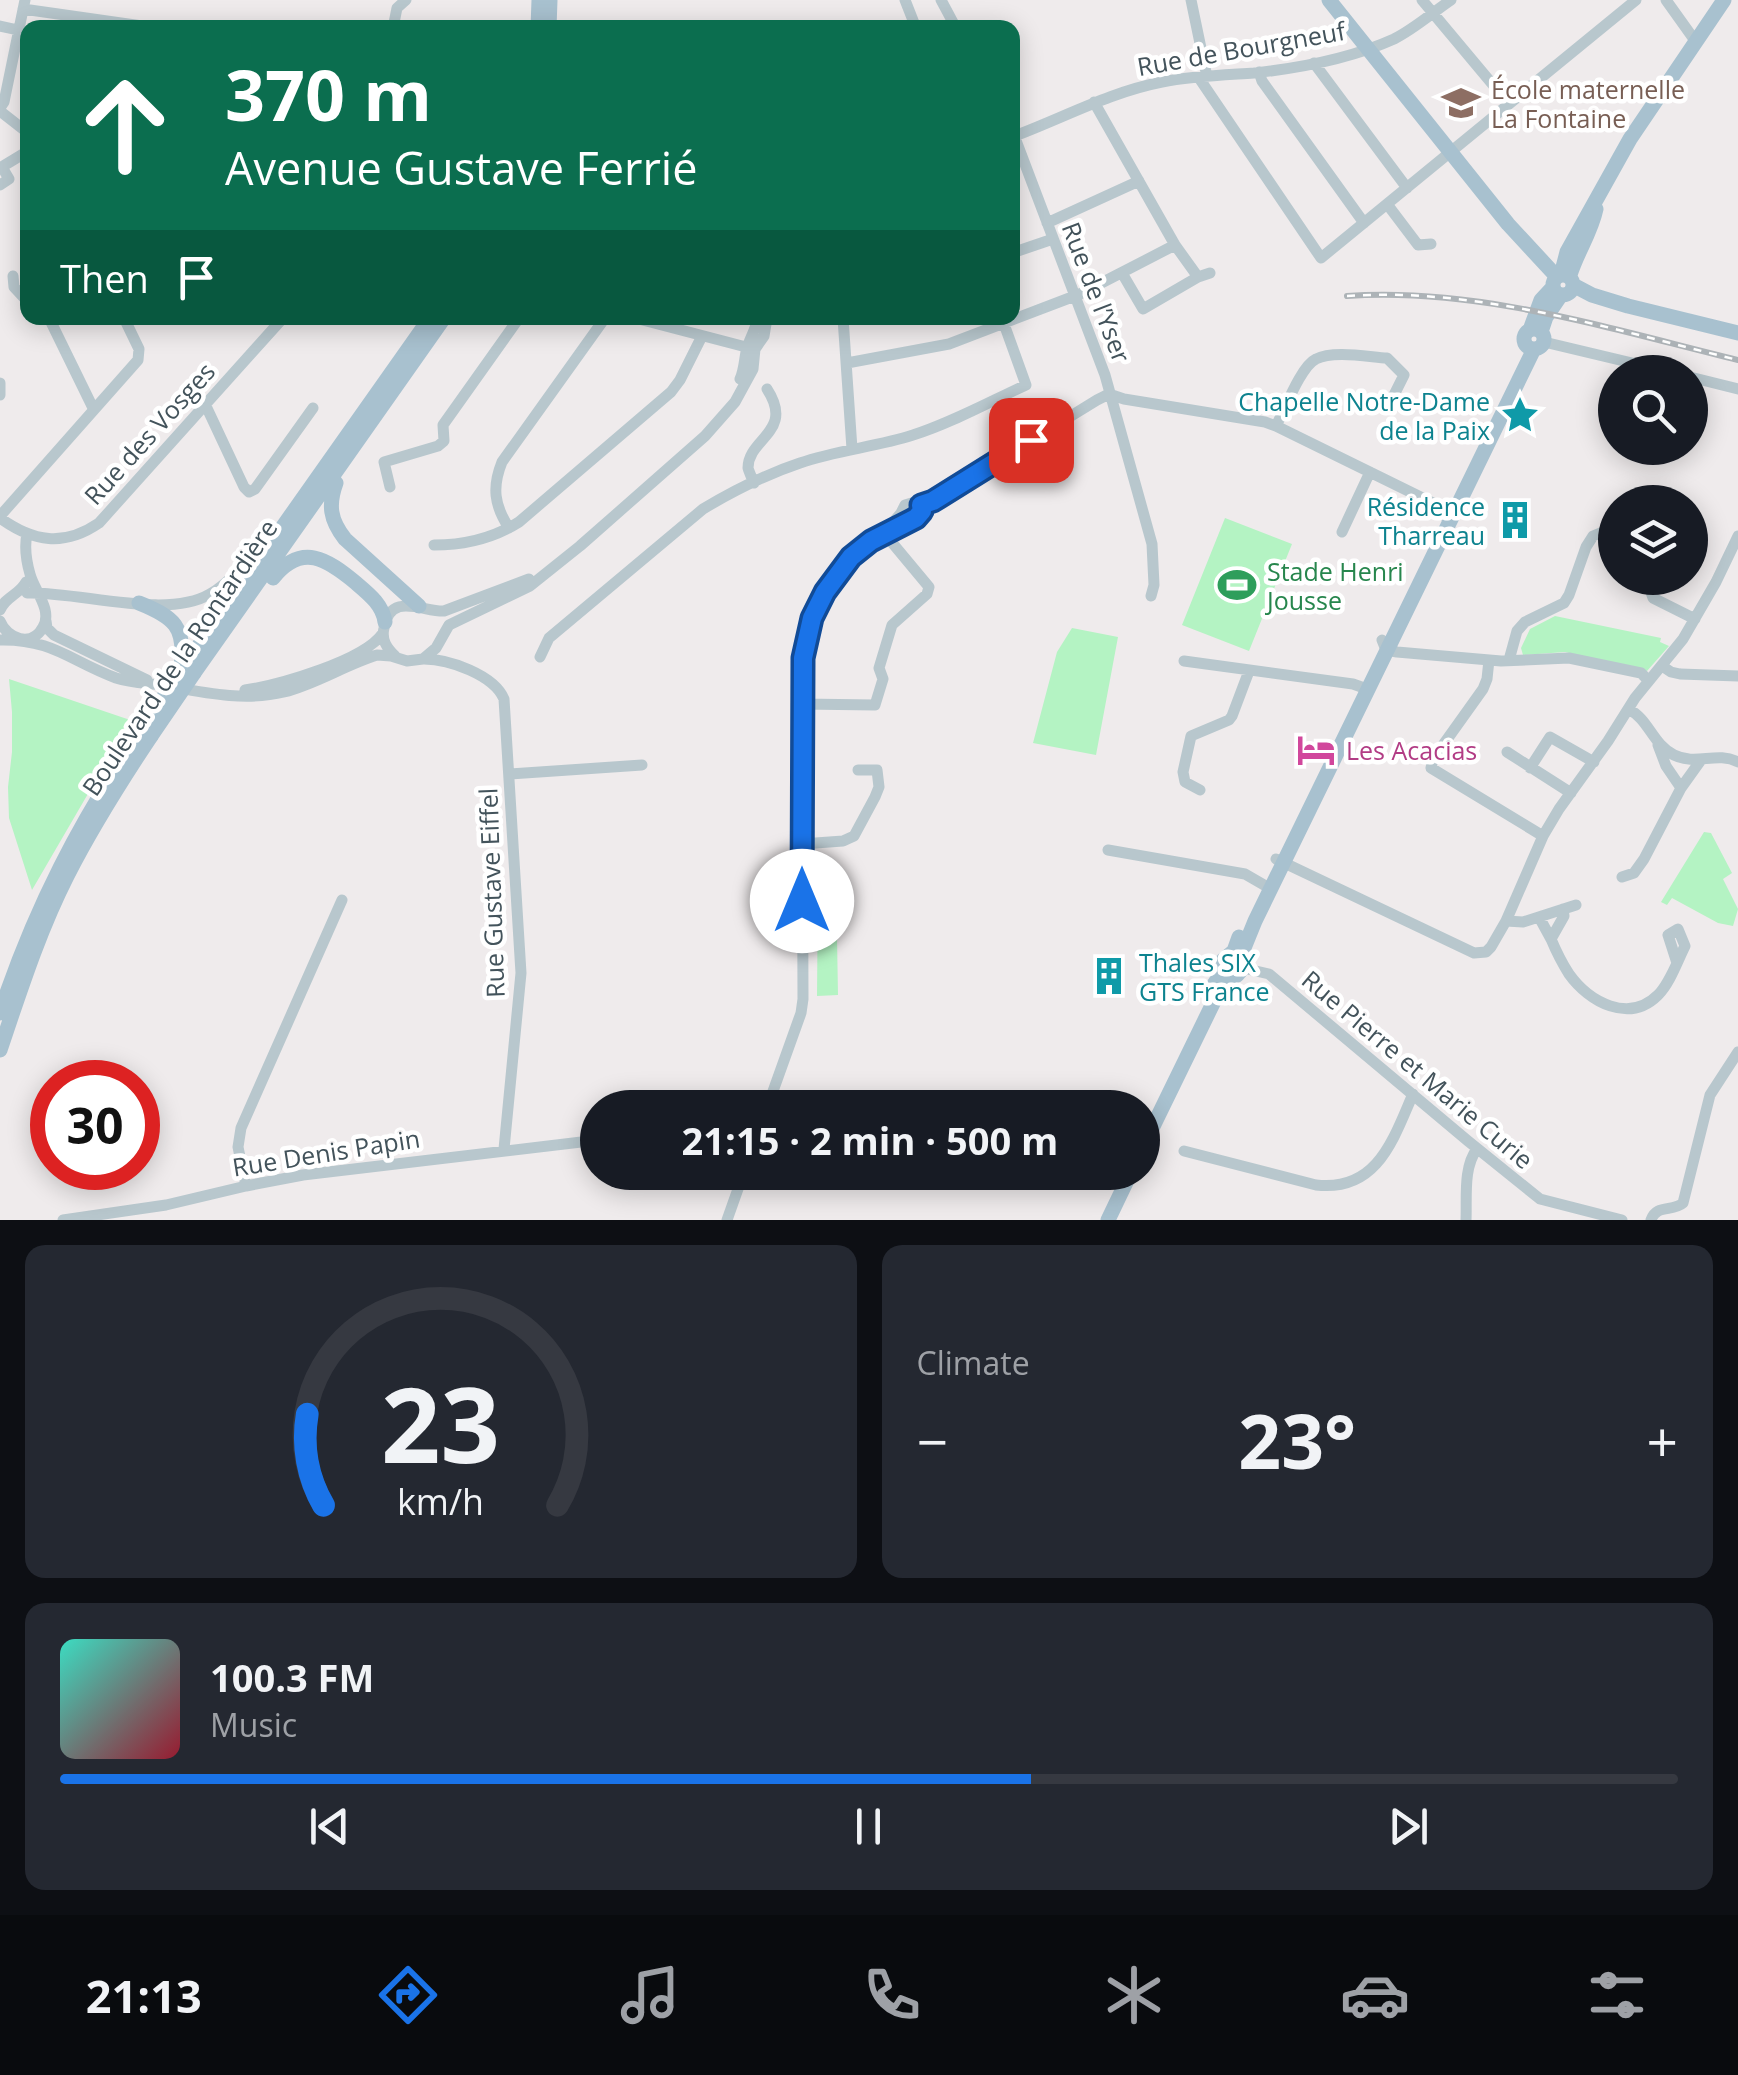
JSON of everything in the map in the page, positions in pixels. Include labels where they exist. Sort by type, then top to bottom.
[{"type":"main road","points":[[1329,0],[1526,245],[1562,284]]},
{"type":"main road","points":[[1562,284],[1567,252],[1587,213],[1630,139],[1724,0]]},
{"type":"main road","points":[[1160,1112],[1446,516],[1592,227],[1598,200]]},
{"type":"main road","points":[[1526,245],[1532,256],[1562,284],[1610,306],[1628,306],[1738,333]]},
{"type":"main road","points":[[1541,259],[1554,259],[1567,252]]},
{"type":"main road","name":"Boulevard de la Rontardière","points":[[0,1050],[28,965],[67,876],[146,733],[425,325]]},
{"type":"main road","name":"Boulevard de la Rontardière","points":[[187,672],[218,640],[439,325]]},
{"type":"main road","points":[[372,422],[335,484],[331,514],[345,539],[423,607]]},
{"type":"main road","points":[[218,640],[284,564],[300,557],[316,557],[334,565],[378,604],[385,615],[384,627]]},
{"type":"main road","points":[[139,603],[159,611],[176,626],[187,672]]},
{"type":"main road","name":"Boulevard de la Rontardière","points":[[0,1013],[18,959],[58,869],[104,785],[146,733]]},
{"type":"main road","points":[[1160,1098],[1234,964]]},
{"type":"main road","points":[[1099,1220],[1113,1190]]},
{"type":"main road","points":[[1108,1220],[1122,1190]]},
{"type":"street","points":[[1191,0],[1203,77],[1321,258],[1636,0]]},
{"type":"street","points":[[1422,0],[1509,104]]},
{"type":"street","name":"Rue de Bourgneuf","points":[[1020,132],[1094,102],[1168,80],[1259,72],[1314,63],[1366,48],[1393,39],[1451,0]]},
{"type":"street","points":[[1666,0],[1696,42]]},
{"type":"street","points":[[24,4],[71,8]]},
{"type":"street","points":[[20,21],[0,110],[20,126]]},
{"type":"street","points":[[0,26],[18,30]]},
{"type":"street","points":[[1314,63],[1407,188]]},
{"type":"street","points":[[1259,72],[1364,223]]},
{"type":"street","points":[[1094,102],[1175,244],[1204,275],[1144,309],[1122,273]]},
{"type":"street","name":"Rue de l’Yser","points":[[1020,153],[1109,394],[1265,422],[1370,472],[1446,516]]},
{"type":"street","points":[[0,185],[9,179],[1,168]]},
{"type":"street","points":[[1047,223],[1139,182]]},
{"type":"street","points":[[1387,204],[1418,245],[1432,244]]},
{"type":"street","points":[[1020,250],[1054,239]]},
{"type":"street","points":[[1020,318],[1075,296],[1175,244]]},
{"type":"street","points":[[14,276],[14,288],[20,294]]},
{"type":"street","points":[[54,325],[94,410]]},
{"type":"street","points":[[0,640],[34,637],[44,627],[29,568],[33,536],[0,517],[138,360],[140,354],[127,325]]},
{"type":"street","name":"Rue des Vosges","points":[[33,536],[66,538],[99,523],[277,325]]},
{"type":"street","points":[[390,486],[384,462],[444,441],[444,425],[514,325]]},
{"type":"street","points":[[509,528],[501,516],[494,481],[502,462],[600,325]]},
{"type":"street","points":[[661,325],[748,349]]},
{"type":"street","points":[[0,621],[8,634],[20,640],[65,652],[120,680],[247,696],[284,692],[377,655],[423,659],[456,621],[530,586],[716,424],[744,388],[753,368],[748,349],[756,325]]},
{"type":"street","points":[[748,349],[764,336],[766,325]]},
{"type":"street","points":[[844,325],[852,449]]},
{"type":"street","points":[[847,363],[950,344],[1001,325]]},
{"type":"street","points":[[540,657],[549,638],[703,509],[800,463],[918,434],[1026,385],[1004,325]]},
{"type":"street","points":[[434,545],[459,545],[498,535],[509,528],[671,392],[702,336]]},
{"type":"street","points":[[1535,340],[1598,355]]},
{"type":"street","points":[[1276,426],[1306,367],[1315,359],[1387,358],[1404,375],[1392,399]]},
{"type":"street","points":[[1708,382],[1738,389]]},
{"type":"street","points":[[0,383],[0,395]]},
{"type":"street","points":[[754,482],[748,468],[752,455],[776,418],[774,400],[767,388]]},
{"type":"street","points":[[773,1090],[803,999],[803,658],[814,613],[841,568],[904,517],[905,505],[933,501],[1109,394],[1152,544],[1154,585],[1150,596]]},
{"type":"street","points":[[206,406],[249,492],[313,408]]},
{"type":"street","points":[[1342,532],[1370,472]]},
{"type":"street","points":[[0,610],[9,597],[36,602],[69,597],[176,604],[206,596],[234,574],[305,496]]},
{"type":"street","points":[[216,693],[282,682],[368,648],[396,609],[411,604],[444,611],[523,582],[600,528]]},
{"type":"street","points":[[802,704],[875,704],[892,626],[928,594],[929,587],[884,533]]},
{"type":"street","points":[[1510,660],[1524,622],[1564,603],[1586,546],[1598,534]]},
{"type":"street","points":[[1280,861],[1474,953],[1486,952],[1506,921],[1542,836],[1695,619],[1738,540]]},
{"type":"street","points":[[1652,595],[1695,619]]},
{"type":"street","points":[[36,602],[54,635],[156,684]]},
{"type":"street","points":[[423,607],[438,622],[438,642]]},
{"type":"street","points":[[384,627],[387,648],[399,658]]},
{"type":"street","name":"Rue Gustave Eiffel","points":[[438,642],[454,665]]},
{"type":"street","points":[[1384,645],[1489,660],[1568,658],[1640,673],[1649,682]]},
{"type":"street","name":"Rue Gustave Eiffel","points":[[423,659],[454,665],[490,680],[504,699],[522,973],[504,1150]]},
{"type":"street","points":[[1489,660],[1483,689],[1431,768],[1542,836]]},
{"type":"street","points":[[1184,661],[1364,687]]},
{"type":"street","points":[[1662,666],[1680,674],[1738,676]]},
{"type":"street","points":[[1200,790],[1185,782],[1183,772],[1190,736],[1232,716],[1249,671]]},
{"type":"street","points":[[1628,709],[1644,722],[1681,788]]},
{"type":"street","points":[[1530,768],[1550,736],[1594,762]]},
{"type":"street","points":[[1658,745],[1675,756],[1701,760],[1720,755],[1738,762]]},
{"type":"street","points":[[1507,752],[1570,793]]},
{"type":"street","points":[[1622,877],[1634,873],[1644,859],[1681,788],[1701,760]]},
{"type":"street","points":[[510,774],[642,765]]},
{"type":"street","points":[[802,844],[844,841],[854,836],[878,787],[877,770],[858,770]]},
{"type":"street","points":[[1108,850],[1245,874],[1267,887]]},
{"type":"street","points":[[246,1186],[238,1147],[240,1128],[342,900]]},
{"type":"street","points":[[1506,921],[1523,922],[1570,907],[1550,939]]},
{"type":"street","points":[[1539,917],[1564,966],[1580,986],[1596,1000],[1616,1008],[1637,1008],[1655,998],[1677,963]]},
{"type":"street","name":"Rue Pierre et Marie Curie","points":[[1234,964],[1270,974],[1540,1199],[1622,1220]]},
{"type":"street","points":[[1651,1220],[1659,1210],[1678,1208],[1684,1203],[1710,1095],[1738,1052]]},
{"type":"street","points":[[1184,1152],[1330,1187],[1375,1167],[1385,1155],[1413,1094]]},
{"type":"street","name":"Rue Denis Papin","points":[[64,1220],[166,1206],[303,1176],[580,1142]]},
{"type":"street","points":[[1466,1220],[1468,1184],[1482,1153]]},
{"type":"street","points":[[728,1220],[738,1190]]},
{"type":"green space","name":"Stade Henri Jousse","points":[[1225,518],[1292,544],[1249,651],[1182,625]]},
{"type":"green space","points":[[1555,616],[1661,638],[1660,642],[1669,646],[1647,671],[1565,652],[1523,655],[1521,648],[1530,629]]},
{"type":"green space","points":[[1072,628],[1118,637],[1096,755],[1033,743],[1057,652]]},
{"type":"green space","points":[[9,679],[139,723],[96,780],[32,890],[9,818]]},
{"type":"green space","points":[[1704,832],[1711,833],[1732,873],[1723,879],[1738,909],[1733,926],[1718,923],[1672,898],[1667,905],[1661,902]]},
{"type":"green space","points":[[836,880],[838,995],[817,996],[818,881]]},
{"type":"railway","points":[[1347,296],[1396,295],[1495,304],[1738,360]]},
{"type":"place","name":"École maternelle La Fontaine","points":[[1461,103]]},
{"type":"place","name":"Chapelle Notre-Dame de la Paix","points":[[1520,415]]},
{"type":"place","name":"Résidence Tharreau","points":[[1515,520]]},
{"type":"place","name":"Stade Henri Jousse","points":[[1237,585]]},
{"type":"place","name":"Les Acacias","points":[[1316,750]]},
{"type":"place","name":"Thales SIX GTS France","points":[[1109,976]]},
{"type":"route","points":[[802,901],[803,658],[814,613],[836,574],[871,541],[916,518],[922,511],[921,505],[1031,440]]}]
